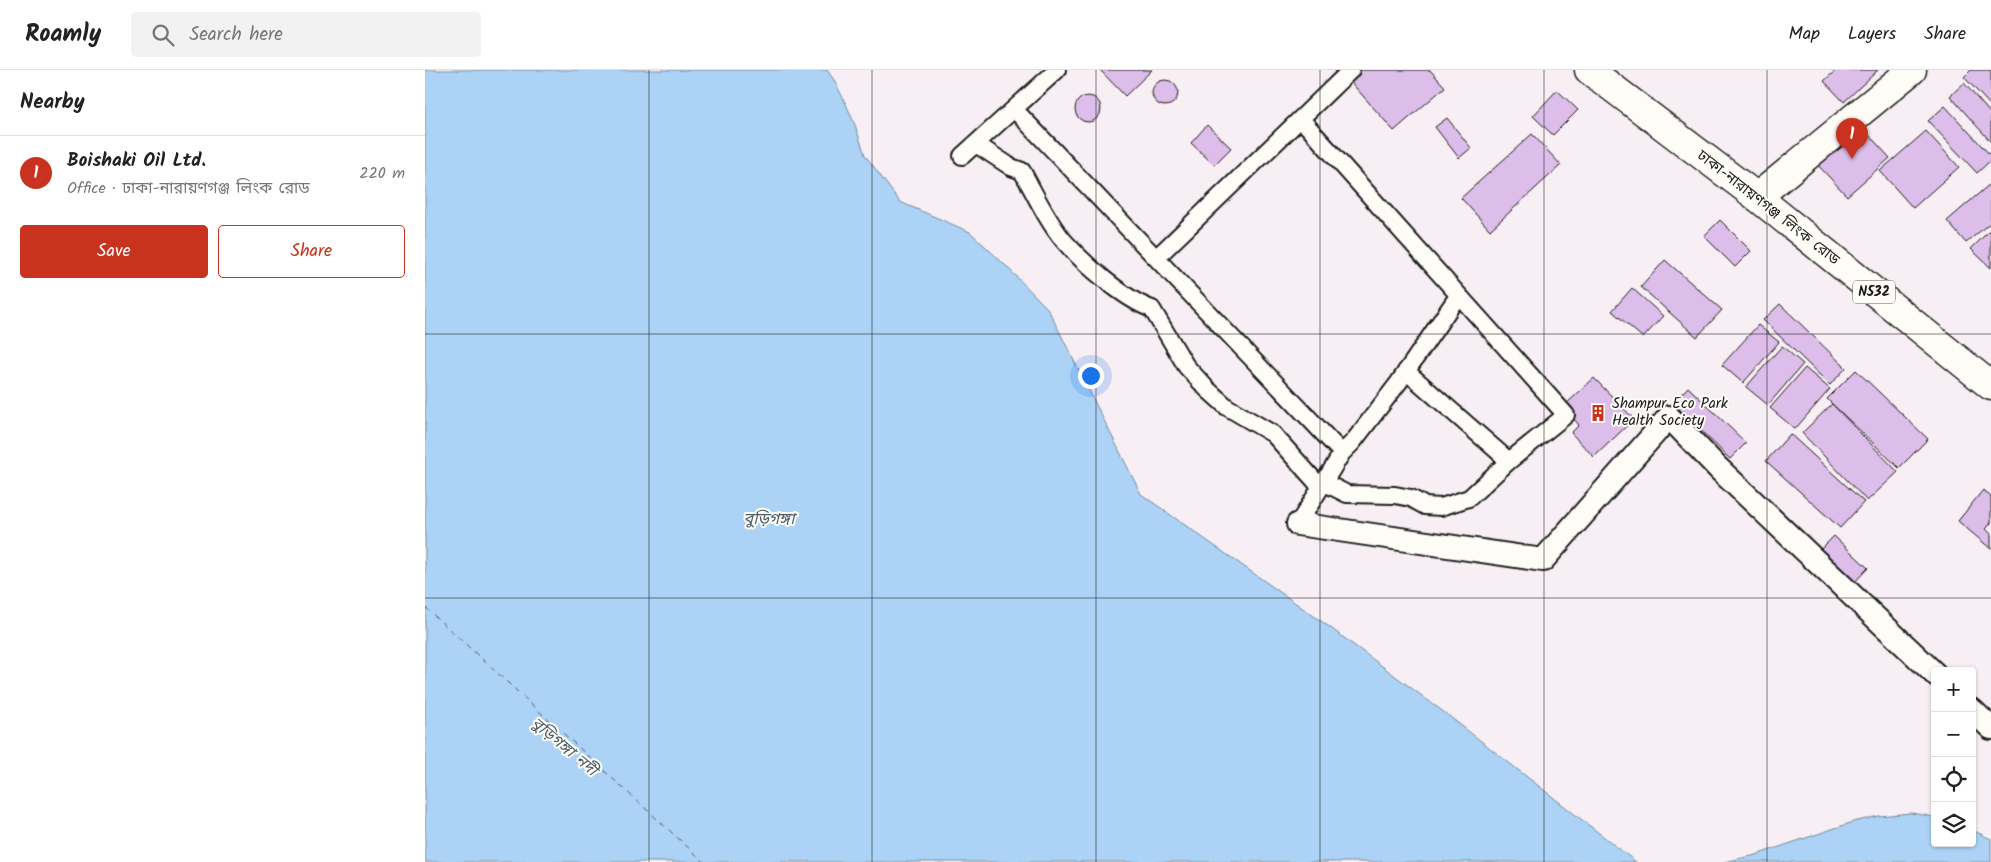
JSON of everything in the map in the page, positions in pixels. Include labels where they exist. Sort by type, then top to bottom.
[{"type":"main road","name":"ঢাকা-নারায়ণগঞ্জ লিংক রোড","points":[[1589,70],[1757,197],[1991,386]]},
{"type":"main road","points":[[1757,197],[1911,70]]},
{"type":"street","points":[[962,156],[1057,70]]},
{"type":"street","points":[[1156,258],[1351,70]]},
{"type":"street","points":[[1014,109],[1342,453]]},
{"type":"street","points":[[976,144],[1011,167],[1022,171],[1064,240],[1105,280],[1152,310],[1186,366],[1207,389],[1227,407],[1273,434],[1316,482],[1323,482],[1347,494],[1395,495],[1411,498],[1425,506],[1441,507],[1469,498],[1509,461],[1565,415],[1301,119]]},
{"type":"street","points":[[1458,296],[1353,442],[1342,453],[1298,524],[1543,560],[1669,416],[1719,469],[1931,670]]},
{"type":"street","points":[[1406,370],[1509,461]]},
{"type":"street","points":[[1974,712],[1991,728]]},
{"type":"water","name":"বুড়িগঙ্গা","points":[[425,70],[827,70],[846,104],[865,155],[900,202],[970,232],[1048,309],[1141,494],[1328,626],[1445,713],[1636,862],[425,862]]},
{"type":"water","points":[[1911,813],[1931,816],[1931,847],[1976,847],[1976,832],[1991,839],[1991,862],[1724,862],[1756,855],[1853,822],[1879,816]]},
{"type":"building","points":[[1100,70],[1152,70],[1125,96]]},
{"type":"building","points":[[1340,70],[1430,70],[1445,87],[1394,131]]},
{"type":"building","points":[[1836,70],[1878,70],[1844,102],[1824,81]]},
{"type":"building","points":[[1971,70],[1991,70],[1991,106],[1964,77]]},
{"type":"building","points":[[1165,80],[1174,84],[1178,93],[1174,102],[1165,106],[1156,102],[1152,93],[1156,84]]},
{"type":"building","points":[[1964,83],[1991,114],[1991,142],[1950,96]]},
{"type":"building","points":[[1557,90],[1578,110],[1553,135],[1533,116]]},
{"type":"building","points":[[1088,96],[1097,100],[1101,109],[1097,118],[1088,122],[1079,118],[1075,109],[1079,100]]},
{"type":"building","points":[[1945,106],[1991,156],[1991,160],[1977,173],[1928,121]]},
{"type":"building","points":[[1447,118],[1471,148],[1459,158],[1435,127]]},
{"type":"building","points":[[1857,122],[1890,158],[1847,196],[1814,161]]},
{"type":"building","points":[[1207,125],[1231,148],[1214,165],[1191,143]]},
{"type":"building","points":[[1926,131],[1959,167],[1913,208],[1880,171]]},
{"type":"building","points":[[1532,134],[1561,165],[1490,230],[1461,198]]},
{"type":"building","points":[[1991,183],[1991,222],[1966,243],[1947,221]]},
{"type":"building","points":[[1720,220],[1751,251],[1735,267],[1704,236]]},
{"type":"building","points":[[1991,229],[1991,268],[1971,249]]},
{"type":"building","points":[[1665,260],[1722,310],[1697,337],[1641,287]]},
{"type":"building","points":[[1632,288],[1663,316],[1643,338],[1612,311]]},
{"type":"building","points":[[1780,304],[1846,368],[1830,385],[1763,320]]},
{"type":"building","points":[[1758,325],[1779,342],[1743,383],[1722,365]]},
{"type":"building","points":[[1782,346],[1803,364],[1768,405],[1746,387]]},
{"type":"building","points":[[1805,368],[1830,389],[1795,429],[1770,408]]},
{"type":"building","points":[[1856,370],[1928,439],[1899,468],[1827,399]]},
{"type":"building","name":"Shampur Eco Park Health Society","points":[[1594,378],[1634,419],[1594,457],[1571,433],[1579,425],[1563,407]]},
{"type":"building","points":[[1688,387],[1746,443],[1730,459],[1673,403]]},
{"type":"building","points":[[1832,404],[1898,472],[1867,501],[1802,433]]},
{"type":"building","points":[[1790,434],[1864,502],[1840,528],[1766,461]]},
{"type":"building","points":[[1983,490],[1991,497],[1991,523],[1986,529],[1991,534],[1991,549],[1958,521]]},
{"type":"building","points":[[1834,536],[1868,568],[1851,586],[1817,553]]},
{"type":"ferry route","points":[[425,607],[704,862]]},
{"type":"place","name":"Boishaki Oil Ltd.","points":[[1852,159]]},
{"type":"place","name":"Shampur Eco Park Health Society","points":[[1598,413]]},
{"type":"water label","name":"বুড়িগঙ্গা নদী","points":[[564,747]]}]
